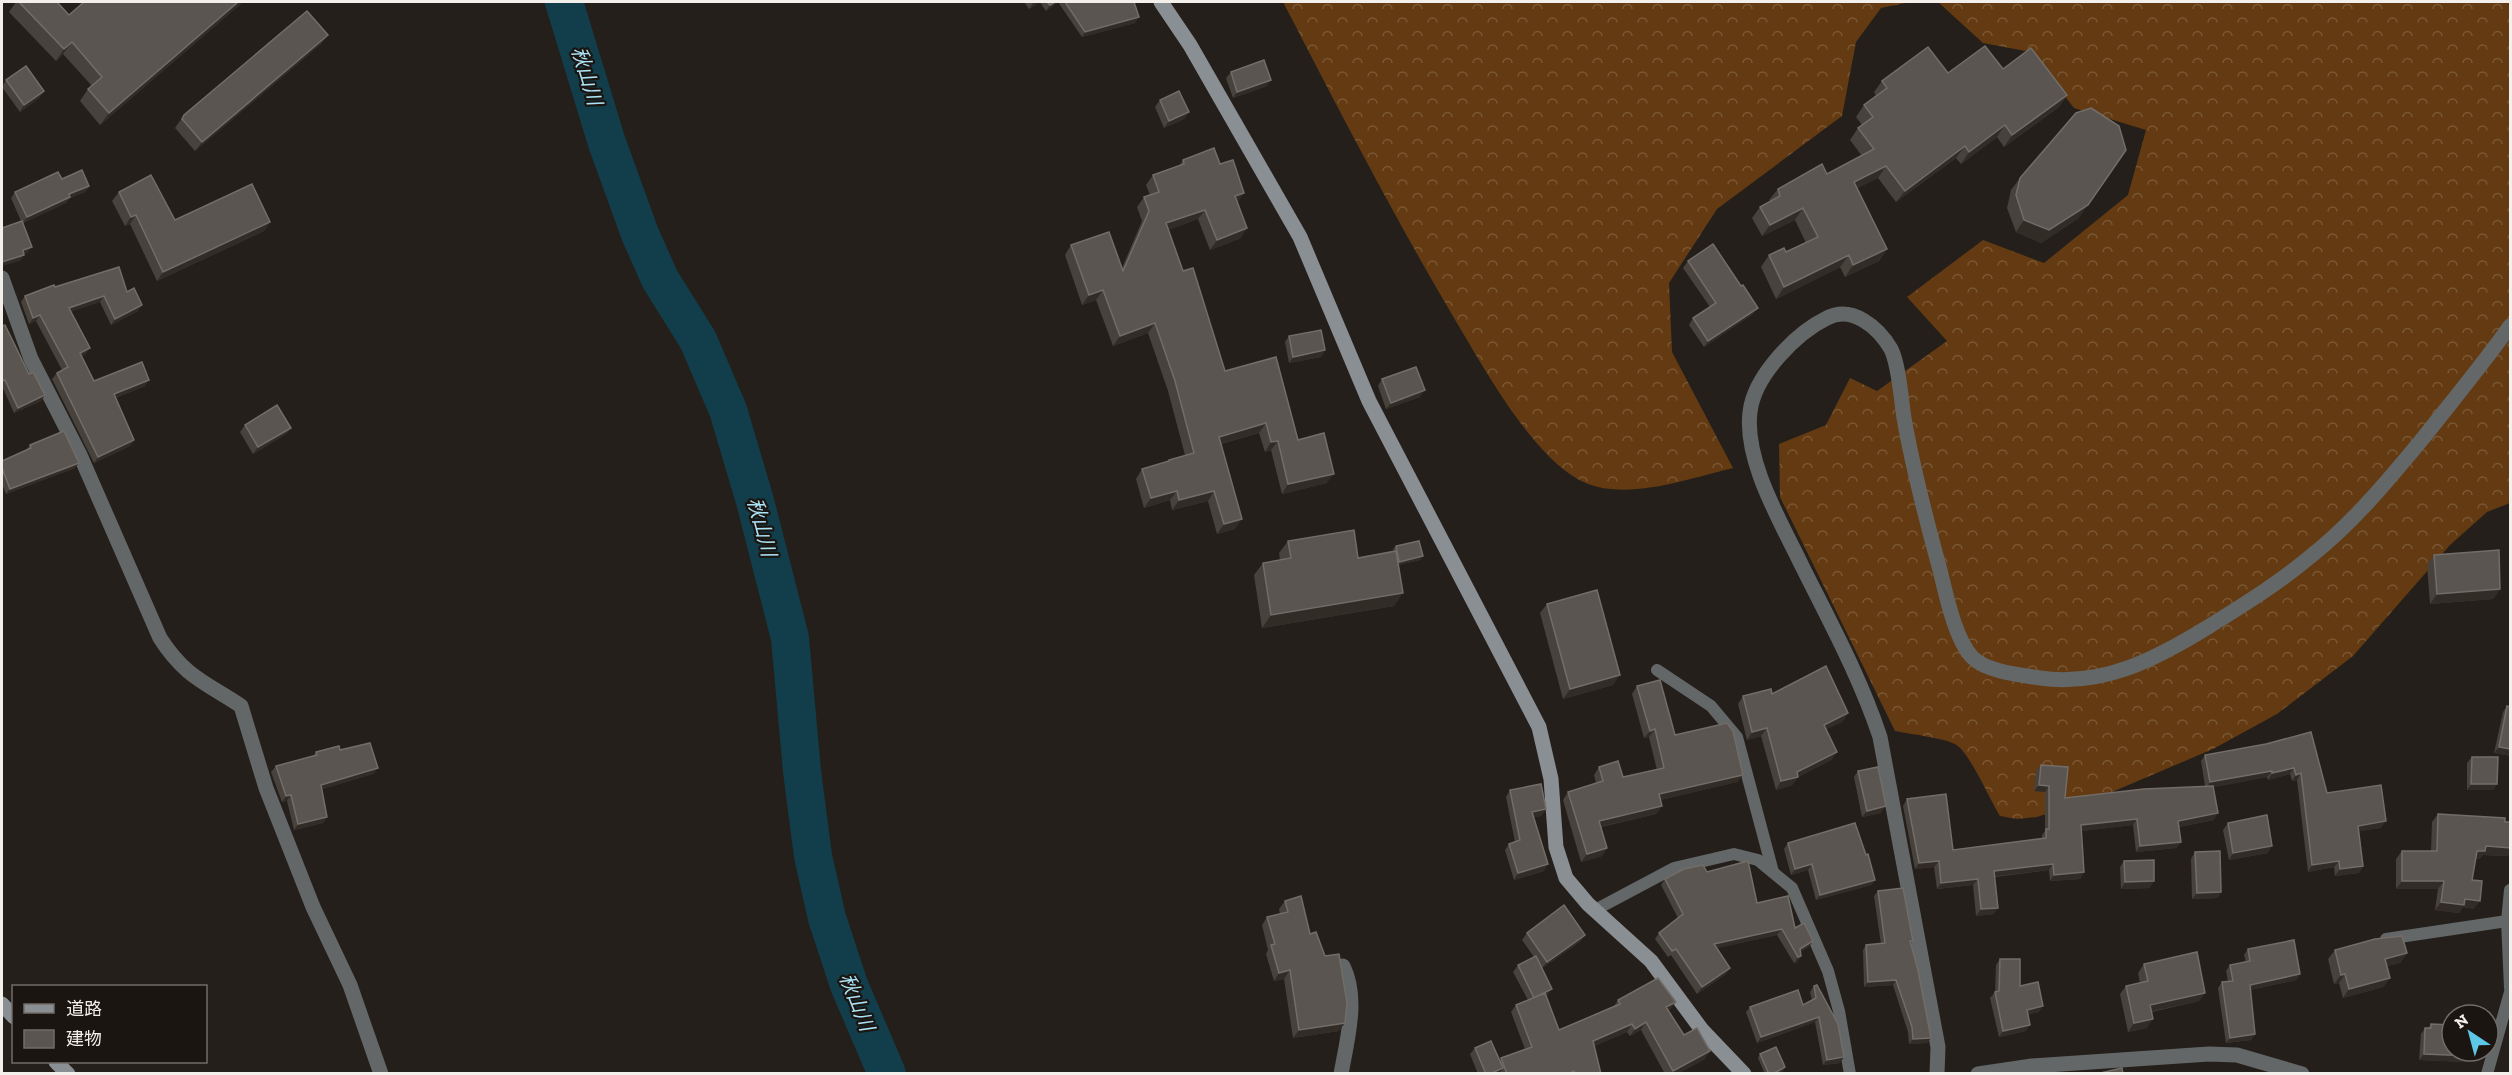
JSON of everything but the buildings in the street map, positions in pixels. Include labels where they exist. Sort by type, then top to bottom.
[{"type":"street","points":[[1161,2],[1190,45],[1300,237],[1369,401],[1539,727],[1551,779],[1556,847],[1566,878],[1595,910],[1651,961],[1702,1030],[1744,1074]]},
{"type":"street","points":[[2,278],[6,300],[31,359],[80,455],[160,638],[181,667],[196,681],[241,706],[266,788],[313,907],[350,985],[381,1074]]},
{"type":"street","points":[[1937,1074],[1938,1047],[1880,737],[1868,699],[1771,502],[1752,448],[1750,410],[1760,385],[1774,362],[1797,336],[1837,313],[1852,314],[1880,334],[1893,352],[1914,471],[1947,598],[1961,637],[1974,659],[2002,672],[2048,679],[2095,679],[2133,668],[2176,646],[2246,604],[2313,555],[2377,494],[2484,363],[2511,326]]},
{"type":"street","points":[[1341,1074],[1349,1027],[1351,981],[1343,966]]},
{"type":"street","points":[[1978,1074],[2061,1069],[2209,1054],[2237,1055],[2302,1074]]},
{"type":"street","points":[[57,1063],[68,1074]]},
{"type":"lane","points":[[1657,670],[1711,706],[1737,737],[1773,872]]},
{"type":"lane","points":[[1595,910],[1674,868],[1734,854],[1758,860],[1792,888],[1828,971],[1839,1011],[1850,1074]]},
{"type":"lane","points":[[2487,1074],[2511,990],[2507,921],[2511,890]]},
{"type":"lane","points":[[2370,941],[2507,921]]},
{"type":"green space","points":[[1283,2],[1910,2],[1881,8],[1856,42],[1842,116],[1717,209],[1669,283],[1672,352],[1733,468],[1660,486],[1621,490],[1586,483],[1567,472],[1548,455],[1529,434],[1495,386],[1431,279]]},
{"type":"green space","points":[[1938,2],[2510,2],[2510,503],[2487,512],[2450,545],[2353,656],[2277,714],[2213,749],[2105,795],[2037,817],[2017,819],[2000,816],[1967,756],[1955,744],[1895,731],[1780,497],[1779,444],[1826,425],[1850,378],[1877,391],[1947,341],[1907,297],[1983,240],[2044,263],[2128,195],[2146,130],[2074,108],[2031,52],[1983,43]]},
{"type":"waterway","name":"秋山川","points":[[564,2],[607,143],[640,234],[660,279],[698,340],[728,410],[755,501],[790,638],[802,771],[813,856],[827,918],[849,985],[887,1074]]}]
